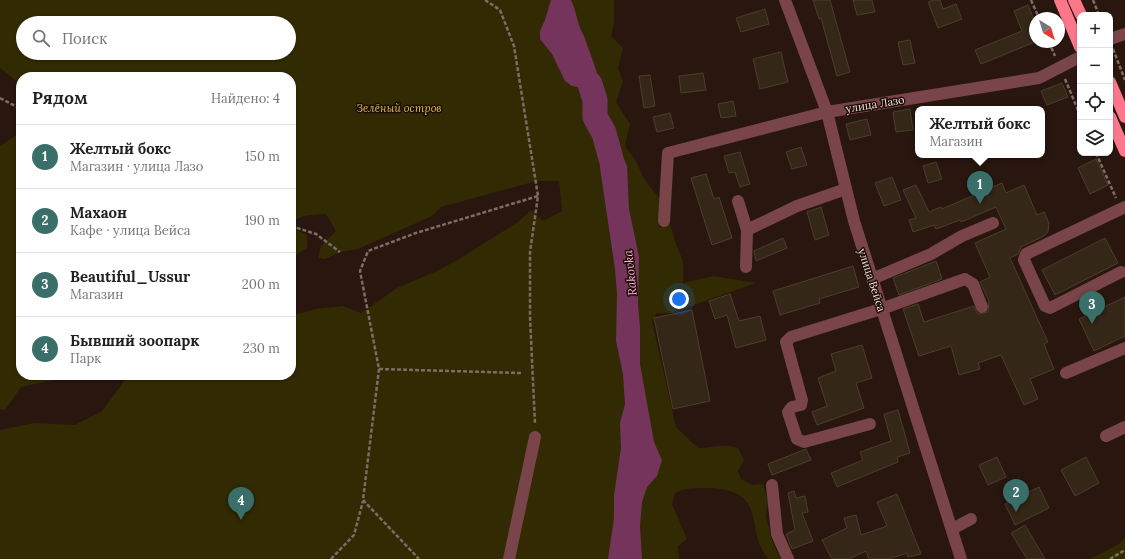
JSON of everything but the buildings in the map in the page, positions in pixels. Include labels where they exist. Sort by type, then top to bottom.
[{"type":"highway","points":[[1060,0],[1077,40]]},
{"type":"highway","points":[[1074,0],[1080,12]]},
{"type":"highway","points":[[1111,84],[1125,117]]},
{"type":"highway","points":[[1111,120],[1125,151]]},
{"type":"street","name":"улица Вейса","points":[[785,0],[827,112],[854,221],[962,559]]},
{"type":"street","points":[[1113,43],[1125,34]]},
{"type":"street","name":"улица Лазо","points":[[664,221],[668,153],[827,112],[1039,78],[1077,59]]},
{"type":"street","points":[[747,230],[797,206],[846,189]]},
{"type":"street","points":[[738,201],[747,230],[746,268]]},
{"type":"street","points":[[1120,272],[1050,308],[1045,306],[1024,260],[1026,254],[1123,208]]},
{"type":"street","points":[[872,279],[931,254],[962,236],[992,223]]},
{"type":"street","points":[[870,424],[804,442],[797,439],[788,412],[792,407],[801,405],[802,400],[786,342],[791,337],[882,309],[965,279],[973,284],[982,307]]},
{"type":"street","points":[[1066,373],[1125,348]]},
{"type":"street","points":[[1106,436],[1125,427]]},
{"type":"street","points":[[509,559],[535,437]]},
{"type":"street","points":[[772,485],[777,534],[788,559]]},
{"type":"street","points":[[952,529],[971,519]]},
{"type":"path","points":[[485,0],[500,10],[514,46],[538,196],[530,252],[530,317],[535,437]]},
{"type":"path","points":[[1031,0],[1036,12]]},
{"type":"path","points":[[1093,0],[1098,12]]},
{"type":"path","points":[[1113,48],[1125,80]]},
{"type":"path","points":[[0,98],[16,106]]},
{"type":"path","points":[[1097,156],[1123,208]]},
{"type":"path","points":[[331,559],[354,535],[363,500],[379,369],[360,271],[368,251],[416,233],[538,196]]},
{"type":"path","points":[[296,228],[316,234],[340,252]]},
{"type":"path","points":[[379,369],[521,373]]},
{"type":"path","points":[[363,500],[420,559]]},
{"type":"path","points":[[1110,559],[1125,550]]},
{"type":"green space","name":"Зелёный остров","points":[[0,0],[614,0],[614,23],[611,36],[623,48],[618,69],[623,81],[616,102],[630,124],[625,146],[636,161],[644,179],[660,199],[659,228],[670,224],[683,261],[683,283],[714,276],[756,283],[671,313],[657,313],[652,321],[676,427],[698,448],[723,446],[738,448],[744,460],[738,471],[741,479],[752,485],[763,484],[768,500],[766,516],[772,540],[780,559],[769,559],[761,548],[749,505],[742,497],[730,491],[702,488],[688,489],[675,493],[672,504],[687,539],[678,546],[679,559],[0,559],[0,430],[34,423],[75,425],[102,411],[125,380],[296,380],[296,315],[315,309],[343,306],[361,313],[397,288],[437,271],[459,259],[518,222],[531,210],[543,221],[562,211],[559,181],[537,181],[441,207],[432,216],[358,249],[340,252],[325,259],[318,258],[321,246],[336,231],[326,214],[303,216],[296,220],[296,72],[16,72],[16,81],[0,68]]},
{"type":"green space","points":[[16,135],[16,380],[54,380],[21,387],[5,410],[0,409],[0,146]]},
{"type":"green space","points":[[296,230],[307,235],[307,248],[296,255]]},
{"type":"green space","points":[[1125,537],[1125,559],[1090,559],[1119,544]]},
{"type":"water","points":[[551,0],[571,0],[601,87],[602,108],[600,118],[589,113],[591,99],[588,89],[572,86],[565,81],[552,54],[540,39],[540,31]]},
{"type":"water","points":[[604,133],[609,134],[621,152],[627,166],[629,209],[639,257],[638,305],[640,327],[640,364],[654,442],[662,460],[657,476],[647,487],[642,502],[640,526],[642,559],[608,559],[614,518],[614,495],[621,448],[620,423],[625,404],[623,374],[616,341],[617,294],[615,269],[600,168],[604,150]]},
{"type":"waterway","name":"Rakovka","points":[[590,84],[595,100],[595,117],[604,133],[613,166]]},
{"type":"place","name":"Желтый бокс","points":[[980,204]]},
{"type":"place","name":"Beautiful_Ussur","points":[[1092,324]]},
{"type":"place","name":"Махаон","points":[[1016,512]]},
{"type":"place","name":"Бывший зоопарк","points":[[241,520]]}]
